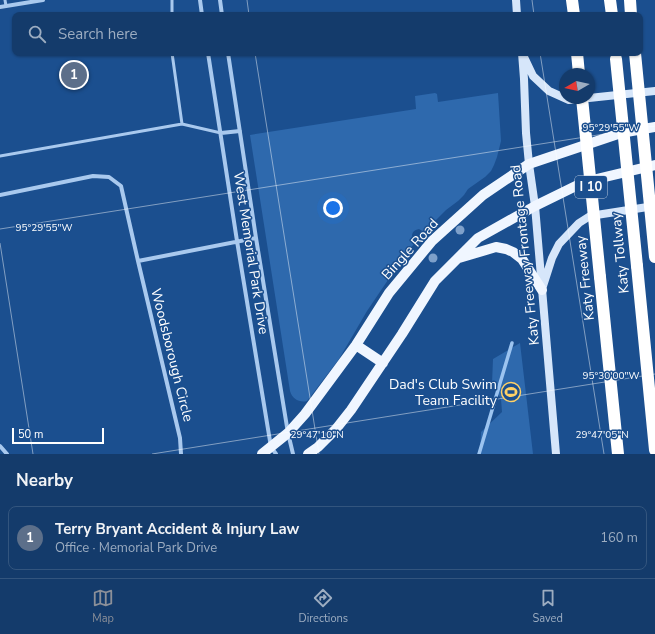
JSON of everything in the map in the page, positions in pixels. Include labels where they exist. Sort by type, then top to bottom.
[{"type":"highway","points":[[572,0],[574,12]]},
{"type":"highway","points":[[610,0],[612,12]]},
{"type":"highway","points":[[630,0],[631,12]]},
{"type":"highway","points":[[577,56],[579,68]]},
{"type":"highway","name":"Katy Tollway","points":[[616,56],[655,450]]},
{"type":"highway","points":[[635,56],[655,257]]},
{"type":"highway","name":"Katy Freeway","points":[[583,104],[618,454]]},
{"type":"main road","points":[[516,0],[517,12]]},
{"type":"main road","name":"Katy Freeway Frontage Road","points":[[522,56],[526,133],[535,206],[556,454]]},
{"type":"main road","points":[[524,56],[534,76],[549,91],[559,96]]},
{"type":"main road","points":[[595,97],[655,91]]},
{"type":"main road","name":"Bingle Road","points":[[262,454],[274,450],[305,414],[356,345],[389,293],[432,241],[484,195],[529,164],[621,133],[655,127]]},
{"type":"main road","points":[[308,454],[331,434],[351,410],[435,281],[478,238],[535,206],[584,182],[655,165]]},
{"type":"main road","points":[[542,290],[552,258],[559,244],[579,223],[590,216],[655,206]]},
{"type":"main road","points":[[457,258],[496,247],[506,249],[522,259],[542,290]]},
{"type":"main road","points":[[356,345],[383,363]]},
{"type":"street","points":[[0,6],[43,0]]},
{"type":"street","points":[[200,0],[202,12]]},
{"type":"street","points":[[220,0],[222,12]]},
{"type":"street","name":"West Memorial Park Drive","points":[[208,56],[237,241],[274,450]]},
{"type":"street","name":"West Memorial Park Drive","points":[[228,56],[256,238],[288,433],[293,454]]},
{"type":"street","points":[[221,133],[240,131]]},
{"type":"street","name":"Woodsborough Circle","points":[[0,195],[92,176],[109,177],[121,186],[180,438],[181,454]]},
{"type":"street","points":[[138,261],[256,238]]},
{"type":"street","points":[[0,446],[7,454]]},
{"type":"lane","points":[[5,0],[6,6]]},
{"type":"lane","points":[[172,0],[172,12]]},
{"type":"lane","points":[[172,56],[182,124]]},
{"type":"lane","points":[[0,156],[182,124],[221,133]]},
{"type":"shaded area","points":[[498,93],[501,141],[494,165],[485,177],[468,189],[458,201],[446,210],[424,232],[419,229],[412,234],[412,237],[416,241],[367,311],[339,359],[307,401],[297,400],[290,391],[250,135],[416,109],[415,96],[437,94],[438,102]]},
{"type":"shaded area","name":"Dad's Club Swim Team Facility","points":[[520,343],[533,454],[480,454],[481,432],[502,412],[501,399],[492,384],[493,359]]},
{"type":"waterway","points":[[479,454],[512,343]]},
{"type":"place","name":"Terry Bryant Accident & Injury Law","points":[[74,75]]},
{"type":"place","name":"Dad's Club Swim Team Facility","points":[[511,392]]}]
